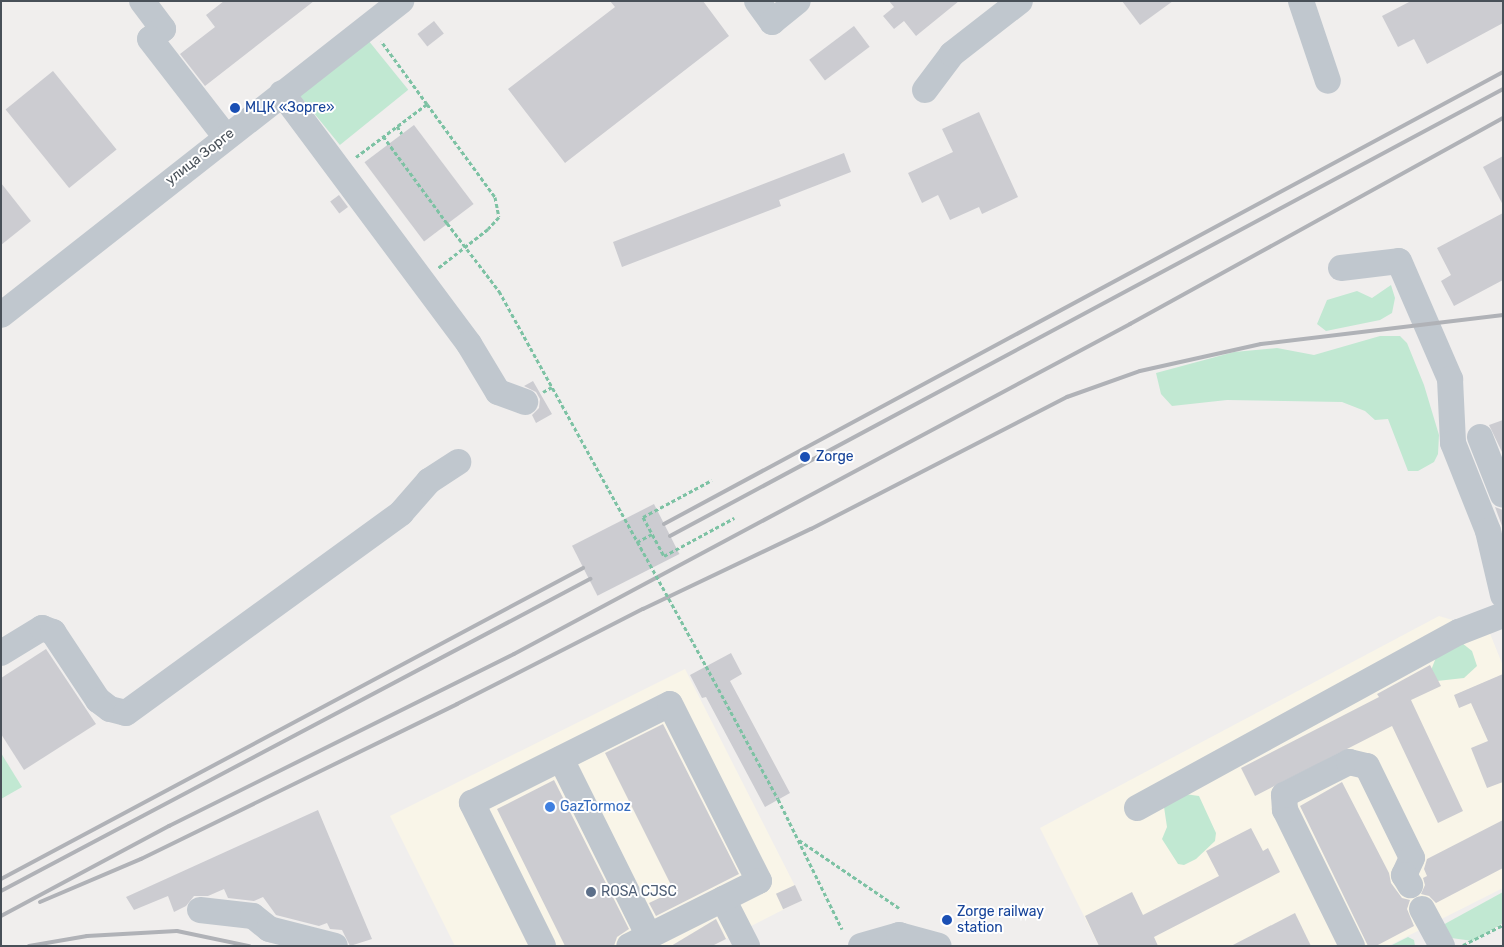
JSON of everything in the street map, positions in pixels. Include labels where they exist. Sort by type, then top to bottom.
[{"type":"street","points":[[142,1],[163,29],[150,39],[225,136]]},
{"type":"street","points":[[756,1],[772,22],[798,1]]},
{"type":"street","points":[[924,90],[952,54],[1020,1]]},
{"type":"street","points":[[1301,1],[1328,81]]},
{"type":"street","name":"улица Зорге","points":[[1,315],[383,13]]},
{"type":"street","points":[[282,93],[469,344],[498,392],[525,402]]},
{"type":"street","points":[[1341,268],[1399,261],[1450,379],[1453,443],[1488,531],[1503,595]]},
{"type":"street","points":[[1480,437],[1503,495]]},
{"type":"street","points":[[1,653],[42,628],[53,632],[98,700],[110,709],[126,712],[401,513],[429,481],[458,462]]},
{"type":"street","points":[[1137,808],[1451,637],[1503,615]]},
{"type":"street","points":[[543,946],[472,803],[560,758],[670,704],[759,881],[639,941],[560,758]]},
{"type":"street","points":[[1352,946],[1285,810],[1284,795],[1349,762],[1367,766],[1412,858],[1404,875],[1410,885]]},
{"type":"street","points":[[723,899],[747,946]]},
{"type":"street","points":[[200,910],[253,916],[269,930],[335,946]]},
{"type":"street","points":[[1422,910],[1442,946]]},
{"type":"street","points":[[851,938],[899,935],[939,946]]},
{"type":"path","points":[[383,13],[427,104],[495,197],[499,216],[488,229],[422,281]]},
{"type":"path","points":[[339,169],[427,104]]},
{"type":"path","points":[[397,126],[402,134]]},
{"type":"path","points":[[383,136],[499,290],[706,666],[851,938]]},
{"type":"path","points":[[712,480],[643,517],[664,556],[734,518]]},
{"type":"path","points":[[637,542],[652,534]]},
{"type":"path","points":[[798,840],[900,908]]},
{"type":"path","points":[[1461,946],[1503,925]]},
{"type":"path","points":[[112,946],[185,946]]},
{"type":"shaded area","points":[[1439,616],[1489,631],[1503,666],[1503,888],[1388,946],[1099,946],[1040,828]]},
{"type":"shaded area","points":[[685,669],[802,900],[712,946],[455,946],[390,816]]},
{"type":"green space","points":[[368,40],[408,90],[340,145],[300,95]]},
{"type":"green space","points":[[1391,285],[1395,298],[1392,313],[1380,320],[1326,331],[1317,324],[1327,300],[1357,291],[1372,298]]},
{"type":"green space","points":[[1380,336],[1400,336],[1407,343],[1424,385],[1439,435],[1438,454],[1434,462],[1418,471],[1408,471],[1388,419],[1375,420],[1365,411],[1342,402],[1227,400],[1172,406],[1161,394],[1156,373],[1234,352],[1277,348],[1314,355]]},
{"type":"green space","points":[[1462,643],[1472,651],[1477,666],[1464,678],[1437,681],[1430,673],[1440,647]]},
{"type":"green space","points":[[1,753],[22,787],[1,799]]},
{"type":"green space","points":[[1185,794],[1199,796],[1216,833],[1215,841],[1196,859],[1184,865],[1178,864],[1162,839],[1167,827],[1164,807]]},
{"type":"green space","points":[[1503,892],[1503,923],[1473,941],[1444,937],[1441,926]]},
{"type":"green space","points":[[1408,937],[1414,940],[1415,946],[1390,946]]},
{"type":"building","points":[[224,1],[314,1],[205,86],[180,54],[215,27],[206,15]]},
{"type":"building","points":[[610,1],[703,1],[729,36],[565,163],[508,89],[615,7]]},
{"type":"building","points":[[889,1],[959,1],[916,36],[904,21],[894,29],[883,16],[894,7]]},
{"type":"building","points":[[1122,1],[1173,1],[1140,25]]},
{"type":"building","points":[[1411,1],[1503,1],[1503,23],[1427,64],[1414,39],[1398,47],[1382,16]]},
{"type":"building","points":[[434,21],[444,34],[427,47],[417,34]]},
{"type":"building","points":[[854,26],[870,47],[825,80],[809,60]]},
{"type":"building","points":[[53,71],[117,149],[69,188],[6,109]]},
{"type":"building","points":[[979,112],[1018,197],[982,214],[979,207],[950,220],[938,195],[922,203],[908,173],[953,152],[942,129]]},
{"type":"building","points":[[414,125],[474,204],[424,241],[364,162]]},
{"type":"building","points":[[844,153],[851,172],[779,200],[781,206],[622,267],[613,242]]},
{"type":"building","points":[[1503,156],[1503,205],[1483,167]]},
{"type":"building","points":[[1,183],[31,221],[1,245]]},
{"type":"building","points":[[339,195],[348,207],[339,214],[330,202]]},
{"type":"building","points":[[1503,213],[1503,280],[1454,306],[1441,281],[1451,275],[1437,248]]},
{"type":"building","points":[[533,381],[552,414],[536,423],[532,415],[539,408],[540,399],[536,392],[524,386]]},
{"type":"building","points":[[1503,420],[1503,454],[1489,425]]},
{"type":"building","points":[[654,504],[679,554],[597,596],[572,546]]},
{"type":"building","points":[[1495,507],[1503,510],[1503,528],[1502,526]]},
{"type":"building","points":[[46,649],[96,724],[24,770],[1,734],[1,678]]},
{"type":"building","points":[[731,653],[742,674],[730,681],[790,793],[765,807],[706,697],[702,698],[690,675]]},
{"type":"building","points":[[1430,665],[1441,686],[1411,700],[1463,811],[1438,823],[1392,726],[1255,796],[1241,768],[1379,697],[1377,694]]},
{"type":"building","points":[[1503,674],[1503,782],[1487,788],[1471,748],[1488,741],[1471,703],[1459,708],[1454,695]]},
{"type":"building","points":[[663,724],[739,874],[656,916],[649,903],[674,891],[605,753]]},
{"type":"building","points":[[554,780],[629,929],[617,937],[614,946],[565,946],[497,809]]},
{"type":"building","points":[[1342,782],[1389,873],[1391,883],[1402,898],[1410,900],[1407,909],[1414,926],[1376,946],[1368,946],[1300,806]]},
{"type":"building","points":[[318,810],[372,939],[350,946],[342,930],[330,929],[327,923],[319,926],[276,915],[263,897],[254,901],[228,898],[224,889],[208,896],[194,896],[186,906],[174,912],[168,896],[134,910],[126,897]]},
{"type":"building","points":[[1503,820],[1503,868],[1436,903],[1429,896],[1421,894],[1425,885],[1423,878],[1427,876],[1424,869],[1427,859]]},
{"type":"building","points":[[1251,828],[1263,851],[1268,848],[1280,872],[1154,937],[1158,946],[1099,946],[1085,916],[1132,892],[1143,915],[1219,876],[1206,851]]},
{"type":"building","points":[[795,885],[802,900],[783,909],[776,894]]},
{"type":"building","points":[[1295,913],[1311,946],[1231,946]]},
{"type":"building","points":[[716,919],[726,939],[712,946],[671,946]]},
{"type":"railway","points":[[664,524],[1503,72]]},
{"type":"railway","points":[[670,536],[1503,89]]},
{"type":"railway","points":[[1,916],[169,826],[514,654],[1130,324],[1503,118]]},
{"type":"railway","points":[[40,902],[141,859],[457,704],[643,609],[811,529],[1067,397],[1140,371],[1261,344],[1503,315]]},
{"type":"railway","points":[[1,879],[583,568]]},
{"type":"railway","points":[[1,891],[590,579]]},
{"type":"railway","points":[[29,946],[87,936],[177,931],[249,946]]},
{"type":"place","name":"МЦК «Зорге»","points":[[235,108]]},
{"type":"place","name":"Zorge","points":[[805,457]]},
{"type":"place","name":"GazTormoz","points":[[550,807]]},
{"type":"place","name":"ROSA CJSC","points":[[591,892]]},
{"type":"place","name":"Zorge railway station","points":[[947,920]]}]
